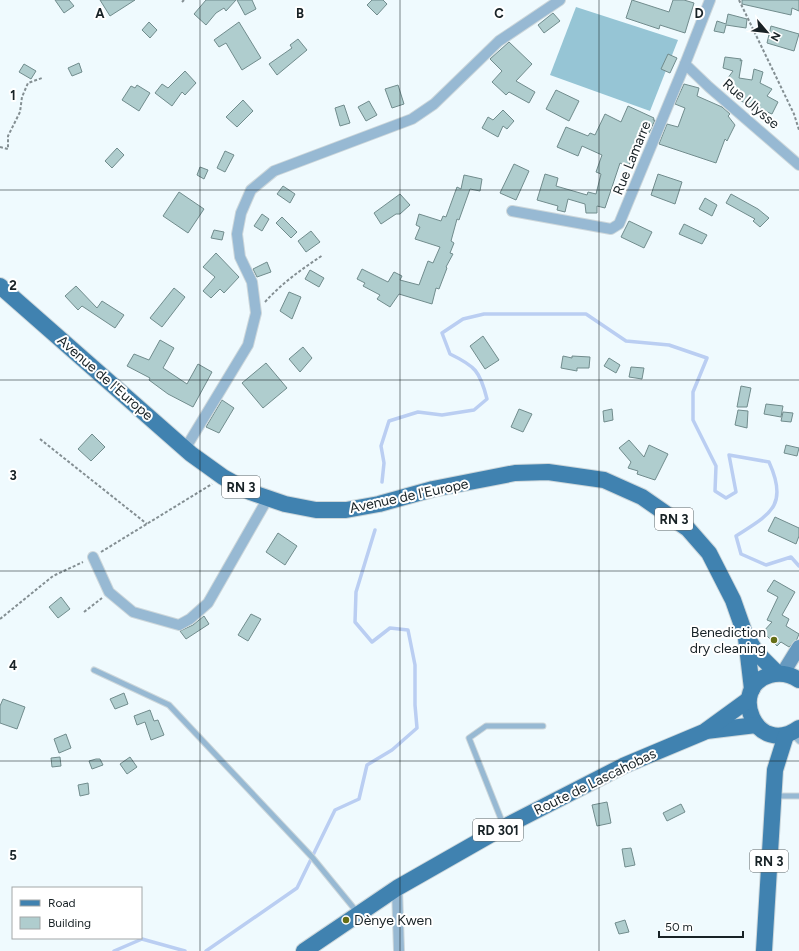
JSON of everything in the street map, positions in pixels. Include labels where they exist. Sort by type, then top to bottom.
[{"type":"main road","name":"Avenue de l'Europe","points":[[0,286],[185,449],[223,478],[250,492],[285,504],[316,510],[346,510],[379,504],[433,489],[515,473],[548,472],[604,480],[642,497],[688,529],[709,553],[733,600],[745,634],[756,652],[780,673]]},
{"type":"main road","name":"Avenue de l'Europe","points":[[745,634],[750,695],[749,714],[761,729]]},
{"type":"main road","points":[[799,647],[780,673],[793,676],[799,680]]},
{"type":"main road","name":"Route de Lascahobas","points":[[304,951],[397,888],[504,827],[623,766],[704,732],[750,695],[758,681],[767,676],[780,673]]},
{"type":"main road","name":"Route de Lascahobas","points":[[704,732],[761,729],[777,736],[794,735]]},
{"type":"main road","name":"RN 3","points":[[761,729],[775,770],[764,951]]},
{"type":"main road","name":"RN 3","points":[[775,770],[794,735]]},
{"type":"street","points":[[185,449],[248,345],[256,313],[252,282],[240,257],[237,234],[241,213],[251,190],[274,171],[412,119],[434,104],[499,41],[560,0]]},
{"type":"street","name":"Rue Lamarre","points":[[512,210],[611,228],[616,227],[619,224],[710,0]]},
{"type":"street","name":"Rue Ulysse","points":[[685,64],[709,87],[799,165]]},
{"type":"street","points":[[93,557],[109,592],[133,612],[179,624],[190,619],[208,603],[268,498]]},
{"type":"street","points":[[397,888],[399,951]]},
{"type":"lane","points":[[94,670],[169,706],[312,858],[359,914]]},
{"type":"lane","points":[[504,827],[469,738],[486,726],[544,726]]},
{"type":"lane","points":[[773,796],[799,796]]},
{"type":"path","points":[[739,0],[794,114],[799,130]]},
{"type":"path","points":[[0,147],[8,149],[8,136],[20,112],[22,97],[28,83],[42,78]]},
{"type":"path","points":[[256,313],[277,289],[296,273],[323,255]]},
{"type":"path","points":[[40,439],[147,524]]},
{"type":"path","points":[[0,619],[53,576],[93,557],[223,478]]},
{"type":"path","points":[[84,612],[109,592]]},
{"type":"shaded area","points":[[576,7],[678,40],[650,111],[550,75]]},
{"type":"building","points":[[55,0],[69,0],[74,6],[64,13]]},
{"type":"building","points":[[100,0],[135,0],[110,16]]},
{"type":"building","points":[[206,0],[236,0],[226,11],[224,8],[216,13],[206,25],[194,14]]},
{"type":"building","points":[[237,0],[252,0],[256,9],[245,15]]},
{"type":"building","points":[[372,0],[383,0],[387,4],[377,15],[367,5]]},
{"type":"building","points":[[632,0],[669,12],[673,0],[684,0],[694,3],[685,33],[660,25],[659,29],[626,18]]},
{"type":"building","points":[[742,0],[799,0],[799,11],[792,8],[791,15],[742,4]]},
{"type":"building","points":[[553,13],[560,21],[544,33],[538,25]]},
{"type":"building","points":[[728,14],[747,19],[746,28],[726,25],[724,33],[714,31],[717,21],[726,24]]},
{"type":"building","points":[[149,22],[157,30],[150,38],[142,30]]},
{"type":"building","points":[[239,22],[261,58],[242,70],[226,43],[219,47],[214,40]]},
{"type":"building","points":[[771,26],[799,34],[794,51],[767,43]]},
{"type":"building","points":[[298,39],[307,50],[277,75],[269,64],[292,48],[290,45]]},
{"type":"building","points":[[509,42],[532,64],[516,81],[535,92],[529,103],[509,92],[506,95],[492,82],[502,71],[490,59]]},
{"type":"building","points":[[668,54],[677,58],[670,73],[661,69]]},
{"type":"building","points":[[725,57],[741,59],[740,61],[742,60],[739,78],[752,80],[754,69],[763,72],[760,83],[772,89],[767,96],[778,102],[772,114],[753,106],[752,107],[734,97],[735,95],[722,86],[733,71],[723,68]]},
{"type":"building","points":[[79,63],[82,72],[72,76],[68,68]]},
{"type":"building","points":[[24,64],[36,71],[31,79],[19,72]]},
{"type":"building","points":[[185,71],[196,83],[185,95],[182,92],[172,106],[155,93],[162,84],[168,88]]},
{"type":"building","points":[[684,84],[699,88],[697,96],[722,107],[730,114],[728,116],[735,125],[727,141],[725,139],[716,163],[659,144],[667,124],[678,127],[685,108],[675,104]]},
{"type":"building","points":[[137,85],[150,93],[139,111],[122,100],[131,86],[135,88]]},
{"type":"building","points":[[398,85],[404,104],[392,108],[385,89]]},
{"type":"building","points":[[556,90],[579,101],[569,121],[546,109]]},
{"type":"building","points":[[243,100],[253,111],[237,127],[226,117]]},
{"type":"building","points":[[369,101],[377,115],[366,121],[358,107]]},
{"type":"building","points":[[344,105],[350,123],[340,126],[335,108]]},
{"type":"building","points":[[628,106],[654,118],[653,120],[655,120],[649,133],[644,131],[628,167],[620,163],[605,208],[597,206],[597,213],[586,213],[585,204],[568,199],[565,212],[557,210],[558,206],[537,200],[545,174],[558,178],[556,186],[587,195],[588,192],[596,194],[601,174],[596,172],[602,155],[582,146],[578,156],[557,147],[566,127],[588,136],[590,133],[595,135],[605,114],[621,122]]},
{"type":"building","points":[[503,110],[514,121],[507,129],[503,126],[498,137],[482,128],[488,117],[493,120]]},
{"type":"building","points":[[117,148],[124,155],[112,168],[105,161]]},
{"type":"building","points":[[225,151],[234,155],[225,172],[217,168]]},
{"type":"building","points":[[514,164],[529,171],[516,200],[500,193]]},
{"type":"building","points":[[200,167],[208,170],[204,179],[197,175]]},
{"type":"building","points":[[658,174],[682,182],[675,204],[651,195]]},
{"type":"building","points":[[464,175],[482,179],[480,191],[470,189],[459,220],[457,219],[451,241],[454,243],[450,253],[453,254],[446,267],[447,268],[439,289],[436,288],[432,304],[399,294],[390,307],[377,299],[380,295],[363,286],[365,283],[357,279],[362,269],[388,282],[394,272],[402,276],[400,280],[419,285],[428,261],[433,263],[440,247],[415,239],[420,227],[416,225],[419,214],[441,221],[443,216],[446,217],[457,187],[461,189]]},
{"type":"building","points":[[283,186],[295,194],[290,203],[277,194]]},
{"type":"building","points":[[179,192],[204,209],[188,233],[163,216]]},
{"type":"building","points":[[400,194],[410,205],[400,214],[396,214],[381,224],[374,213]]},
{"type":"building","points":[[731,194],[758,209],[769,218],[760,227],[753,221],[755,219],[726,203]]},
{"type":"building","points":[[705,198],[717,205],[712,216],[699,209]]},
{"type":"building","points":[[262,214],[269,219],[262,231],[254,226]]},
{"type":"building","points":[[282,217],[297,232],[291,238],[276,223]]},
{"type":"building","points":[[629,221],[652,232],[644,248],[621,237]]},
{"type":"building","points":[[684,224],[707,235],[702,244],[679,234]]},
{"type":"building","points":[[214,230],[224,232],[222,240],[211,238]]},
{"type":"building","points":[[311,231],[320,242],[306,252],[298,241]]},
{"type":"building","points":[[216,253],[239,277],[224,293],[220,289],[211,298],[203,291],[215,277],[203,267]]},
{"type":"building","points":[[267,262],[271,272],[257,277],[253,269]]},
{"type":"building","points":[[310,270],[324,278],[319,287],[305,279]]},
{"type":"building","points":[[76,286],[97,308],[102,301],[124,315],[115,328],[82,306],[78,310],[65,296]]},
{"type":"building","points":[[174,288],[185,297],[162,327],[150,318]]},
{"type":"building","points":[[289,292],[301,297],[292,319],[280,311]]},
{"type":"building","points":[[483,336],[499,360],[485,369],[470,346]]},
{"type":"building","points":[[160,340],[174,348],[163,368],[187,384],[198,364],[212,372],[193,407],[168,394],[149,380],[150,378],[127,366],[134,354],[149,360]]},
{"type":"building","points":[[303,347],[312,358],[300,372],[289,359]]},
{"type":"building","points":[[563,356],[572,358],[572,356],[590,357],[589,368],[577,368],[577,371],[561,368]]},
{"type":"building","points":[[609,358],[620,365],[616,373],[604,366]]},
{"type":"building","points":[[266,363],[287,388],[263,408],[242,383]]},
{"type":"building","points":[[631,367],[644,368],[642,379],[629,377]]},
{"type":"building","points":[[741,386],[751,388],[747,407],[737,407]]},
{"type":"building","points":[[222,400],[234,408],[219,433],[206,427]]},
{"type":"building","points":[[766,404],[783,406],[781,417],[764,414]]},
{"type":"building","points":[[519,409],[532,414],[523,432],[511,427]]},
{"type":"building","points":[[612,409],[613,420],[604,422],[603,411]]},
{"type":"building","points":[[738,410],[748,411],[747,428],[735,425]]},
{"type":"building","points":[[783,412],[793,413],[791,422],[781,421]]},
{"type":"building","points":[[92,434],[105,447],[91,461],[78,449]]},
{"type":"building","points":[[629,440],[644,457],[649,445],[668,454],[655,480],[637,474],[638,471],[628,468],[631,462],[619,448]]},
{"type":"building","points":[[786,445],[799,448],[797,456],[784,453]]},
{"type":"building","points":[[775,517],[799,528],[799,536],[796,544],[768,531]]},
{"type":"building","points":[[278,533],[297,546],[285,565],[266,552]]},
{"type":"building","points":[[774,580],[795,592],[782,615],[789,619],[786,626],[799,634],[797,639],[789,647],[781,642],[777,646],[763,632],[772,622],[767,620],[778,597],[767,591]]},
{"type":"building","points":[[61,597],[70,609],[58,618],[49,607]]},
{"type":"building","points":[[251,614],[261,619],[248,641],[238,635]]},
{"type":"building","points":[[204,616],[209,624],[186,639],[180,631],[193,625]]},
{"type":"building","points":[[124,693],[128,704],[115,709],[110,699]]},
{"type":"building","points":[[3,699],[25,707],[17,729],[0,723],[0,706]]},
{"type":"building","points":[[150,710],[154,721],[158,720],[164,735],[151,740],[145,722],[137,725],[134,716]]},
{"type":"building","points":[[66,734],[71,748],[59,753],[54,739]]},
{"type":"building","points":[[60,757],[61,766],[52,767],[51,758]]},
{"type":"building","points":[[130,757],[137,767],[127,774],[120,764]]},
{"type":"building","points":[[100,759],[103,765],[92,769],[89,761]]},
{"type":"building","points":[[88,783],[89,794],[80,796],[78,785]]},
{"type":"building","points":[[607,802],[611,823],[597,826],[592,805]]},
{"type":"building","points":[[681,804],[685,812],[667,821],[663,813]]},
{"type":"building","points":[[631,848],[635,865],[625,867],[622,849]]},
{"type":"building","points":[[625,920],[629,932],[619,934],[615,923]]},
{"type":"waterway","points":[[382,482],[384,463],[381,446],[389,421],[418,412],[442,415],[474,410],[487,399],[482,382],[475,370],[465,362],[450,354],[442,333],[463,319],[484,314],[586,314],[626,341],[669,345],[707,358],[693,392],[693,420],[716,466],[715,491],[726,498],[736,492],[729,455],[769,462],[775,477],[777,489],[773,507],[767,515],[736,536],[741,554],[766,565],[791,557],[799,566]]},
{"type":"waterway","points":[[206,951],[297,888],[335,810],[359,799],[367,765],[392,750],[417,728],[415,705],[415,665],[408,630],[390,628],[372,642],[355,622],[356,592],[375,530]]},
{"type":"waterway","points":[[114,951],[142,939],[185,951]]},
{"type":"place","name":"Benediction dry cleaning","points":[[774,640]]},
{"type":"place","name":"Dènye Kwen","points":[[346,920]]}]
